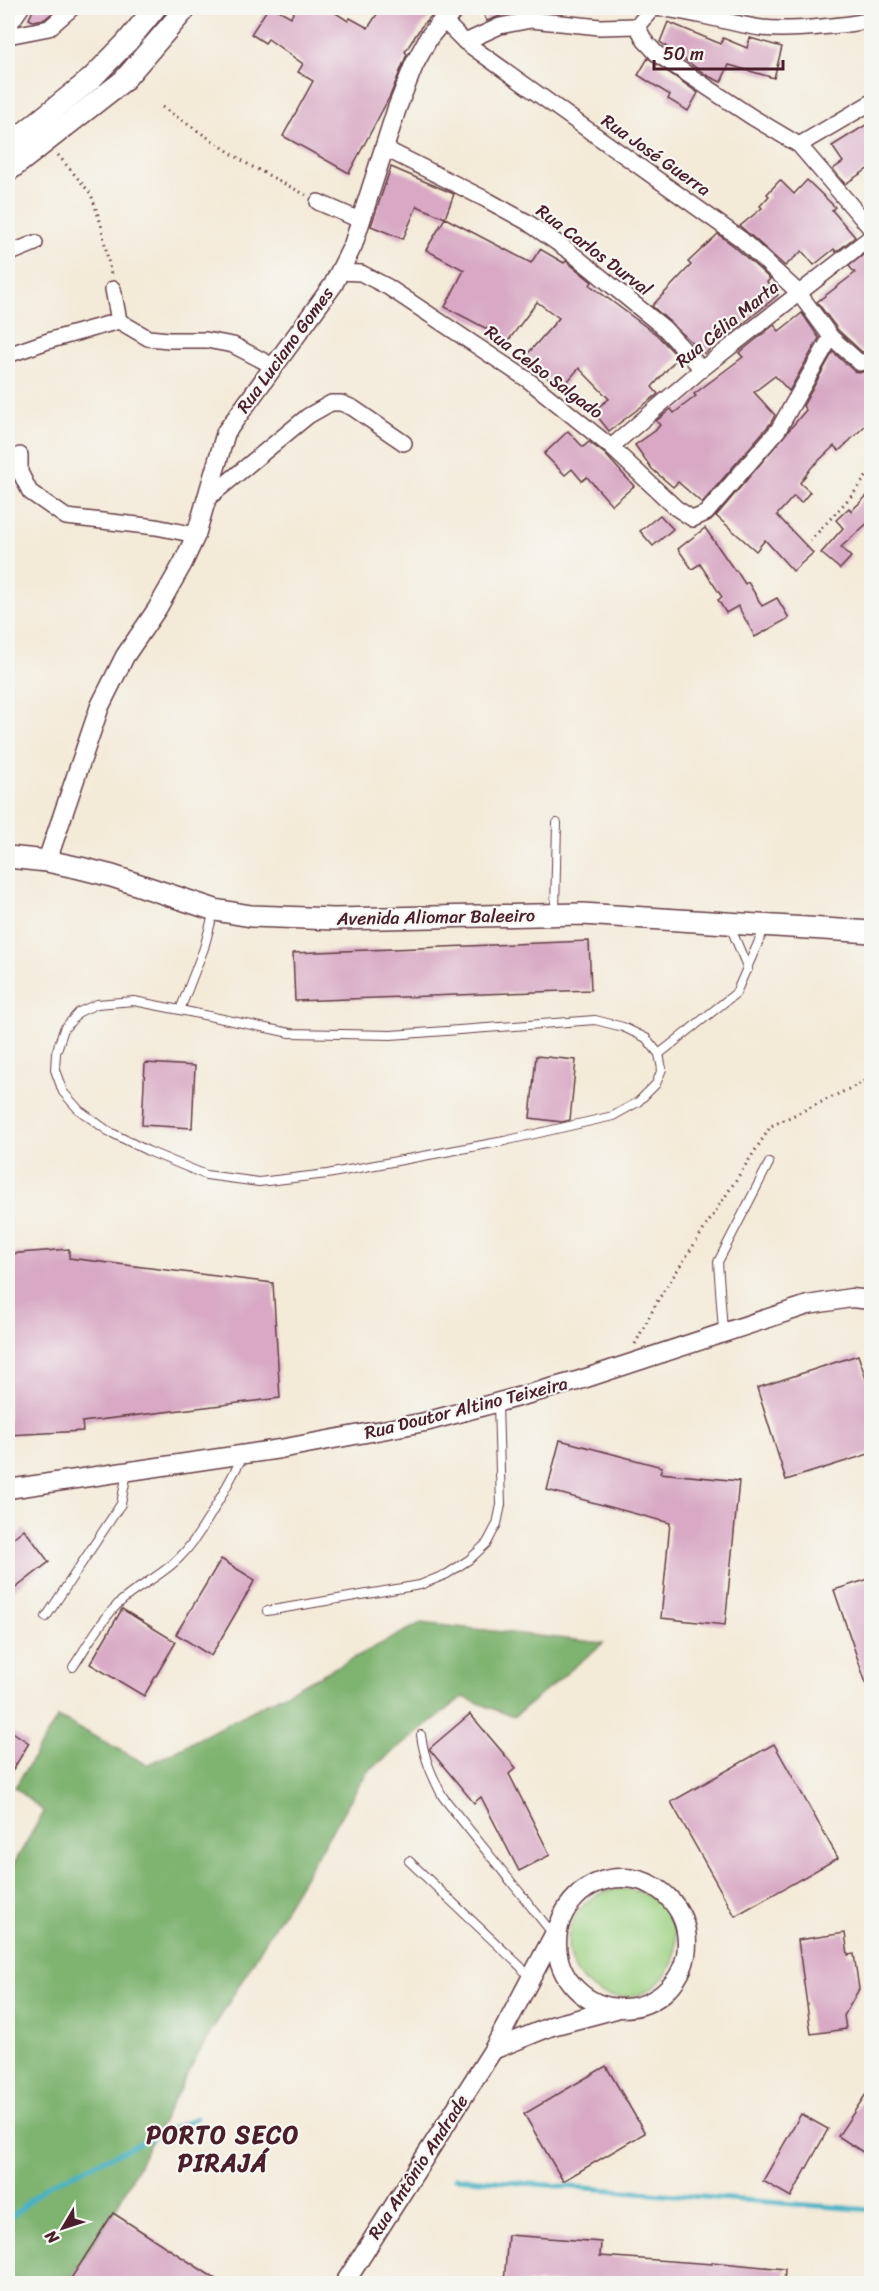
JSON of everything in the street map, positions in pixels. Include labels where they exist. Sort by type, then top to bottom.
[{"type":"main road","points":[[8,146],[91,79],[128,42],[155,8]]},
{"type":"main road","points":[[8,171],[123,81],[186,8]]},
{"type":"main road","name":"Avenida Aliomar Baleeiro","points":[[8,857],[47,861],[112,876],[215,910],[251,916],[291,919],[555,914],[730,925],[766,924],[872,932]]},
{"type":"street","points":[[8,27],[21,8]]},
{"type":"street","points":[[8,36],[49,28],[72,8]]},
{"type":"street","name":"Rua Luciano Gomes","points":[[47,861],[100,706],[125,656],[157,609],[196,535],[226,432],[333,285],[362,221],[397,108],[414,65],[429,37],[442,20],[458,8]]},
{"type":"street","points":[[465,42],[500,26],[531,21],[600,27],[637,26],[653,8],[679,10],[762,28],[820,27],[872,20]]},
{"type":"street","name":"Rua José Guerra","points":[[442,20],[465,42],[741,239],[798,292],[831,337],[860,363],[872,359]]},
{"type":"street","points":[[637,26],[645,41],[657,54],[799,145],[872,230]]},
{"type":"street","points":[[799,145],[872,102]]},
{"type":"street","name":"Rua Carlos Durval","points":[[384,148],[527,222],[569,251],[664,328],[702,369]]},
{"type":"street","points":[[318,202],[362,221]]},
{"type":"street","name":"Rua Célia Marta","points":[[611,447],[702,369],[872,236]]},
{"type":"street","points":[[8,254],[35,243]]},
{"type":"street","name":"Rua Celso Salgado","points":[[338,272],[361,273],[388,287],[528,380],[611,447],[676,508],[693,519],[711,508],[778,430],[831,337]]},
{"type":"street","points":[[113,289],[119,321]]},
{"type":"street","points":[[8,355],[119,321],[148,338],[206,340],[233,345],[275,367]]},
{"type":"street","points":[[207,499],[308,416],[331,403],[341,403],[353,408],[404,443]]},
{"type":"street","points":[[20,455],[20,472],[30,492],[66,517],[156,527],[196,535]]},
{"type":"street","name":"Rua Doutor Altino Teixeira","points":[[10,1491],[243,1455],[425,1422],[577,1381],[808,1305],[850,1298],[872,1300]]},
{"type":"street","points":[[493,2050],[552,2026],[620,2008],[642,2005],[662,1995],[677,1979],[686,1958],[687,1936],[681,1914],[668,1896],[649,1883],[627,1878],[605,1880],[585,1889],[569,1905],[557,1930],[557,1947],[561,1965],[569,1981],[582,1995],[598,2004],[620,2008]]},
{"type":"street","name":"Rua Antônio Andrade","points":[[344,2283],[493,2050],[557,1930]]},
{"type":"lane","points":[[555,914],[557,823]]},
{"type":"lane","points":[[180,1010],[204,948],[215,910]]},
{"type":"lane","points":[[659,1053],[736,993],[766,924]]},
{"type":"lane","points":[[730,925],[748,969]]},
{"type":"lane","points":[[134,1001],[180,1010],[290,1033],[391,1035],[595,1020],[623,1027],[646,1038],[659,1053],[662,1069],[656,1084],[638,1102],[614,1116],[338,1172],[259,1182],[206,1175],[148,1151],[108,1131],[79,1110],[63,1092],[55,1070],[56,1053],[64,1029],[79,1012],[98,1004],[134,1001]]},
{"type":"lane","points":[[723,1333],[718,1262],[770,1163]]},
{"type":"lane","points":[[267,1611],[420,1585],[447,1574],[470,1559],[487,1543],[497,1524],[501,1504],[498,1402]]},
{"type":"lane","points":[[73,1667],[106,1617],[119,1603],[168,1569],[182,1556],[228,1484],[243,1455]]},
{"type":"lane","points":[[46,1617],[121,1504],[127,1472]]},
{"type":"lane","points":[[421,1735],[423,1751],[430,1772],[443,1797],[557,1930]]},
{"type":"lane","points":[[409,1861],[521,1967],[531,1980]]},
{"type":"path","points":[[162,107],[249,165],[318,202]]},
{"type":"path","points":[[55,152],[91,194],[101,224],[113,289]]},
{"type":"path","points":[[810,542],[854,493],[872,469]]},
{"type":"path","points":[[631,1363],[636,1341],[658,1300],[771,1126],[872,1078]]},
{"type":"green space","points":[[421,1623],[603,1643],[514,1717],[463,1697],[367,1772],[202,2047],[113,2213],[68,2283],[8,2283],[8,1874],[44,1812],[15,1787],[58,1717],[148,1765]]},
{"type":"green space","points":[[622,1889],[643,1893],[661,1904],[672,1922],[676,1943],[672,1964],[661,1982],[643,1993],[622,1997],[601,1993],[583,1982],[572,1964],[568,1943],[572,1922],[583,1904],[601,1893]]},
{"type":"building","points":[[34,8],[58,8],[45,19],[33,21],[29,19]]},
{"type":"building","points":[[268,8],[275,8],[291,17],[296,8],[328,8],[348,21],[350,18],[368,28],[381,8],[425,8],[434,13],[421,27],[405,52],[407,54],[390,96],[349,173],[283,136],[313,81],[298,72],[303,64],[268,39],[265,43],[251,34]]},
{"type":"building","points":[[480,8],[520,8],[487,21]]},
{"type":"building","points":[[668,22],[721,44],[723,38],[747,48],[750,38],[782,47],[774,78],[729,65],[721,82],[708,76],[660,42]]},
{"type":"building","points":[[648,58],[698,93],[688,111],[668,99],[670,95],[638,75]]},
{"type":"building","points":[[872,121],[872,166],[845,184],[833,169],[843,162],[832,146]]},
{"type":"building","points":[[391,167],[454,194],[445,218],[417,206],[403,239],[371,226]]},
{"type":"building","points":[[780,180],[794,194],[807,180],[835,207],[832,210],[855,237],[836,252],[834,249],[814,265],[802,251],[785,266],[740,226],[762,208],[760,206],[769,196],[767,194]]},
{"type":"building","points":[[445,218],[531,263],[540,249],[564,263],[566,261],[592,282],[590,285],[657,335],[678,357],[652,387],[658,394],[609,431],[593,411],[609,399],[579,368],[561,389],[524,358],[559,318],[537,302],[503,348],[489,337],[493,332],[445,307],[464,270],[426,250]]},
{"type":"building","points":[[718,234],[770,279],[767,282],[778,295],[727,337],[725,334],[705,354],[652,306],[691,265],[688,262]]},
{"type":"building","points":[[868,251],[872,255],[872,329],[865,334],[872,343],[872,350],[862,352],[838,330],[817,302],[855,273],[849,266]]},
{"type":"building","points":[[802,313],[819,338],[789,391],[775,376],[754,392],[775,415],[770,424],[702,503],[678,482],[673,487],[652,469],[635,445],[655,431],[660,425],[656,421],[671,409],[674,413],[696,396],[694,394],[743,357],[739,353],[774,325],[779,331]]},
{"type":"building","points":[[833,352],[854,371],[859,373],[865,371],[872,376],[872,419],[839,451],[834,446],[811,468],[800,483],[810,492],[801,503],[794,496],[777,515],[813,553],[793,571],[765,540],[756,551],[716,516],[806,410],[803,406]]},
{"type":"building","points":[[568,431],[583,447],[589,442],[605,454],[634,486],[612,505],[587,477],[582,481],[572,469],[565,475],[544,454]]},
{"type":"building","points":[[872,491],[872,519],[841,547],[851,557],[840,569],[821,553],[843,528],[836,520],[849,508],[851,511]]},
{"type":"building","points":[[660,515],[673,529],[653,546],[640,531]]},
{"type":"building","points":[[705,528],[745,584],[748,582],[762,606],[777,598],[789,618],[755,637],[738,606],[726,613],[718,600],[722,597],[700,564],[692,569],[678,549]]},
{"type":"building","points":[[589,941],[591,990],[295,1001],[293,953]]},
{"type":"building","points":[[536,1056],[576,1060],[570,1120],[562,1122],[530,1118]]},
{"type":"building","points":[[145,1063],[195,1066],[192,1128],[142,1125]]},
{"type":"building","points":[[69,1249],[69,1258],[273,1283],[280,1398],[82,1422],[83,1431],[8,1435],[8,1254]]},
{"type":"building","points":[[858,1355],[872,1396],[872,1453],[786,1480],[757,1388]]},
{"type":"building","points":[[560,1440],[662,1467],[660,1473],[739,1481],[725,1625],[661,1618],[670,1523],[547,1490]]},
{"type":"building","points":[[24,1529],[49,1562],[8,1594],[8,1542]]},
{"type":"building","points":[[221,1559],[255,1580],[211,1656],[176,1634]]},
{"type":"building","points":[[872,1578],[872,1691],[869,1692],[834,1590]]},
{"type":"building","points":[[122,1609],[176,1642],[144,1696],[90,1664]]},
{"type":"building","points":[[470,1714],[516,1768],[509,1774],[550,1855],[519,1871],[481,1797],[474,1803],[430,1750]]},
{"type":"building","points":[[8,1729],[29,1743],[8,1778]]},
{"type":"building","points":[[774,1744],[838,1858],[735,1916],[671,1802]]},
{"type":"building","points":[[845,1933],[848,1955],[854,1954],[859,1989],[844,2016],[846,2029],[811,2034],[798,1940]]},
{"type":"building","points":[[606,2066],[645,2133],[563,2181],[524,2114]]},
{"type":"building","points":[[872,2085],[872,2158],[838,2136]]},
{"type":"building","points":[[801,2114],[828,2129],[791,2197],[763,2181]]},
{"type":"building","points":[[113,2213],[222,2283],[68,2283]]},
{"type":"building","points":[[508,2235],[601,2242],[600,2256],[712,2264],[712,2262],[785,2269],[784,2283],[504,2283]]},
{"type":"waterway","points":[[8,2220],[46,2186],[196,2118]]},
{"type":"waterway","points":[[455,2178],[872,2210]]},
{"type":"district","name":"PORTO SECO PIRAJÁ","points":[[223,2149]]}]
